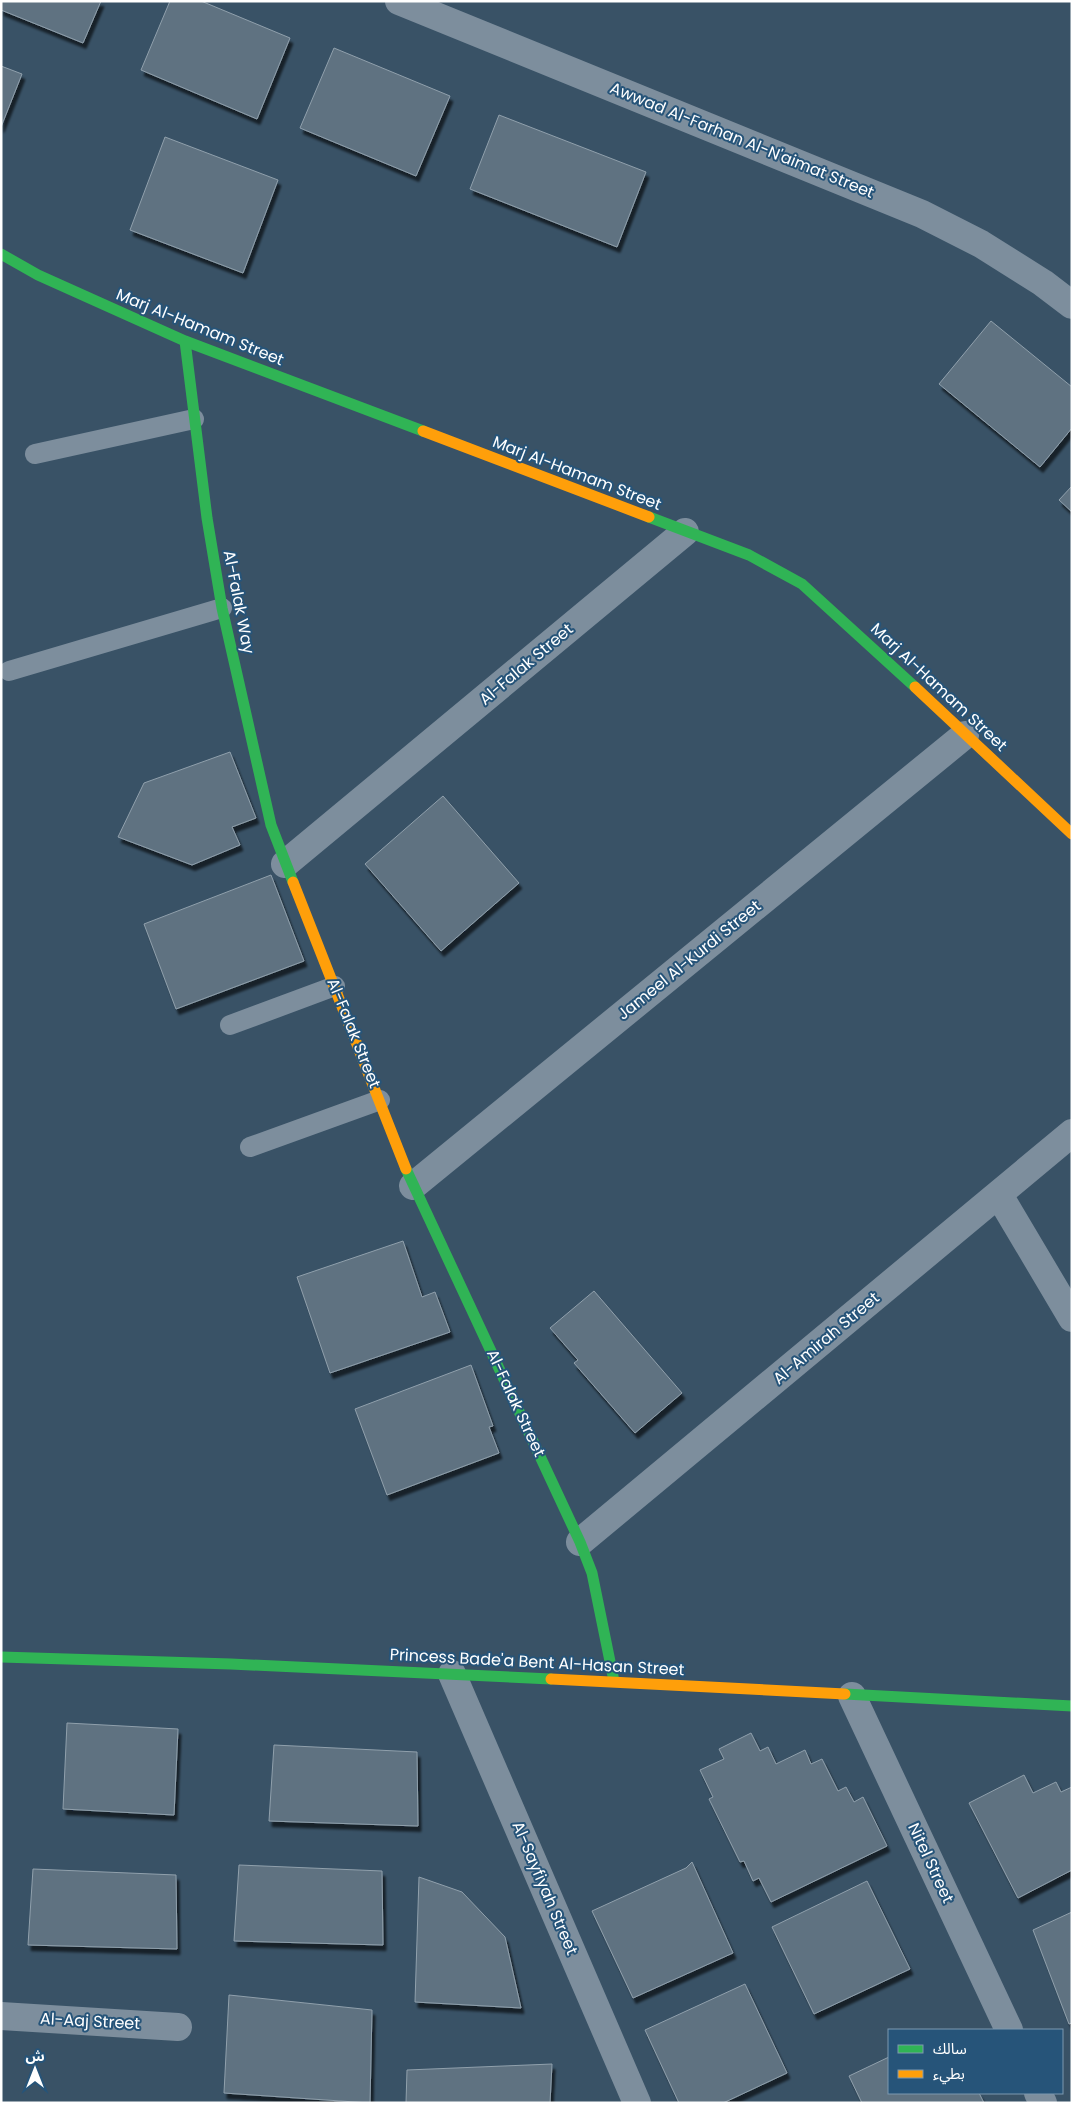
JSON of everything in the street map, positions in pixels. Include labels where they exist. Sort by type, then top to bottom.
[{"type":"street","name":"Awwad Al-Farhan Al-N'aimat Street","points":[[398,1],[922,214],[981,244],[1043,283],[1072,305]]},
{"type":"street","name":"Marj Al-Hamam Street","points":[[1,254],[46,279],[185,341],[749,555],[802,584],[848,624],[1072,834]]},
{"type":"street","name":"Al-Falak Way","points":[[185,341],[207,518],[222,608],[261,789],[285,864]]},
{"type":"street","name":"Al-Falak Street","points":[[614,1681],[592,1573],[580,1542],[413,1186],[285,864],[685,532]]},
{"type":"street","name":"Jameel Al-Kurdi Street","points":[[413,1186],[965,735]]},
{"type":"street","name":"Al-Amirah Street","points":[[580,1542],[1072,1133]]},
{"type":"street","points":[[999,1195],[1072,1318]]},
{"type":"street","name":"Princess Bade'a Bent Al-Hasan Street","points":[[1,1657],[231,1664],[614,1681],[852,1696],[1072,1706]]},
{"type":"street","name":"Al-Sayfiyah Street","points":[[452,1674],[637,2103]]},
{"type":"street","name":"Nitel Street","points":[[852,1696],[1009,2029]]},
{"type":"street","name":"Al-Aaj Street","points":[[1,2016],[178,2027]]},
{"type":"lane","points":[[35,454],[194,419]]},
{"type":"lane","points":[[9,671],[222,608]]},
{"type":"lane","points":[[230,1025],[335,986]]},
{"type":"lane","points":[[250,1147],[380,1100]]},
{"type":"building","points":[[1,1],[101,1],[83,43],[1,10]]},
{"type":"building","points":[[170,1],[201,1],[290,38],[257,119],[141,70]]},
{"type":"building","points":[[334,48],[450,96],[416,176],[300,128]]},
{"type":"building","points":[[1,66],[22,74],[1,127]]},
{"type":"building","points":[[499,115],[646,172],[617,247],[470,189]]},
{"type":"building","points":[[165,137],[278,180],[243,273],[130,230]]},
{"type":"building","points":[[991,321],[1072,387],[1072,428],[1040,467],[939,384]]},
{"type":"building","points":[[1072,486],[1072,512],[1059,500]]},
{"type":"building","points":[[230,752],[256,818],[232,827],[240,845],[192,865],[118,837],[144,783]]},
{"type":"building","points":[[443,796],[519,883],[441,951],[365,864]]},
{"type":"building","points":[[271,875],[304,961],[176,1009],[144,924]]},
{"type":"building","points":[[403,1241],[422,1297],[435,1292],[450,1332],[330,1373],[297,1277]]},
{"type":"building","points":[[594,1291],[682,1393],[635,1433],[574,1363],[578,1360],[550,1328]]},
{"type":"building","points":[[471,1365],[493,1426],[489,1427],[499,1453],[387,1495],[355,1409]]},
{"type":"building","points":[[67,1723],[178,1729],[174,1815],[63,1809]]},
{"type":"building","points":[[751,1733],[760,1751],[768,1747],[776,1764],[805,1750],[811,1764],[822,1759],[838,1791],[846,1787],[854,1802],[863,1797],[887,1846],[771,1902],[759,1878],[753,1881],[744,1861],[740,1862],[709,1799],[713,1797],[700,1770],[724,1759],[719,1749]]},
{"type":"building","points":[[274,1745],[417,1752],[418,1826],[269,1821]]},
{"type":"building","points":[[1024,1775],[1033,1793],[1056,1782],[1061,1792],[1072,1787],[1072,1870],[1018,1898],[969,1803]]},
{"type":"building","points":[[692,1862],[733,1953],[633,1998],[592,1911],[686,1868]]},
{"type":"building","points":[[239,1865],[382,1871],[383,1945],[234,1941]]},
{"type":"building","points":[[33,1869],[176,1875],[177,1949],[28,1945]]},
{"type":"building","points":[[419,1877],[462,1892],[505,1937],[521,2008],[415,2002]]},
{"type":"building","points":[[867,1881],[910,1969],[814,2014],[772,1927]]},
{"type":"building","points":[[1072,1912],[1072,2023],[1069,2024],[1033,1930]]},
{"type":"building","points":[[745,1984],[787,2073],[723,2103],[679,2103],[645,2030]]},
{"type":"building","points":[[229,1995],[372,2010],[370,2103],[224,2093]]},
{"type":"building","points":[[888,2057],[888,2094],[980,2094],[984,2103],[862,2103],[849,2076]]},
{"type":"building","points":[[552,2064],[550,2103],[406,2103],[407,2070]]},
{"type":"traffic: fast","points":[[1,254],[38,275],[185,341],[423,431]]},
{"type":"traffic: fast","points":[[185,341],[207,518],[222,608],[271,825],[293,882]]},
{"type":"traffic: fast","points":[[649,517],[749,555],[802,584],[915,687]]},
{"type":"traffic: fast","points":[[406,1169],[580,1542],[592,1573],[614,1681]]},
{"type":"traffic: fast","points":[[1,1657],[231,1664],[551,1679]]},
{"type":"traffic: fast","points":[[845,1694],[1072,1706]]},
{"type":"traffic: slow","points":[[423,431],[649,517]]},
{"type":"traffic: slow","points":[[915,687],[1072,834]]},
{"type":"traffic: slow","points":[[293,882],[406,1169]]},
{"type":"traffic: slow","points":[[551,1679],[845,1694]]}]
